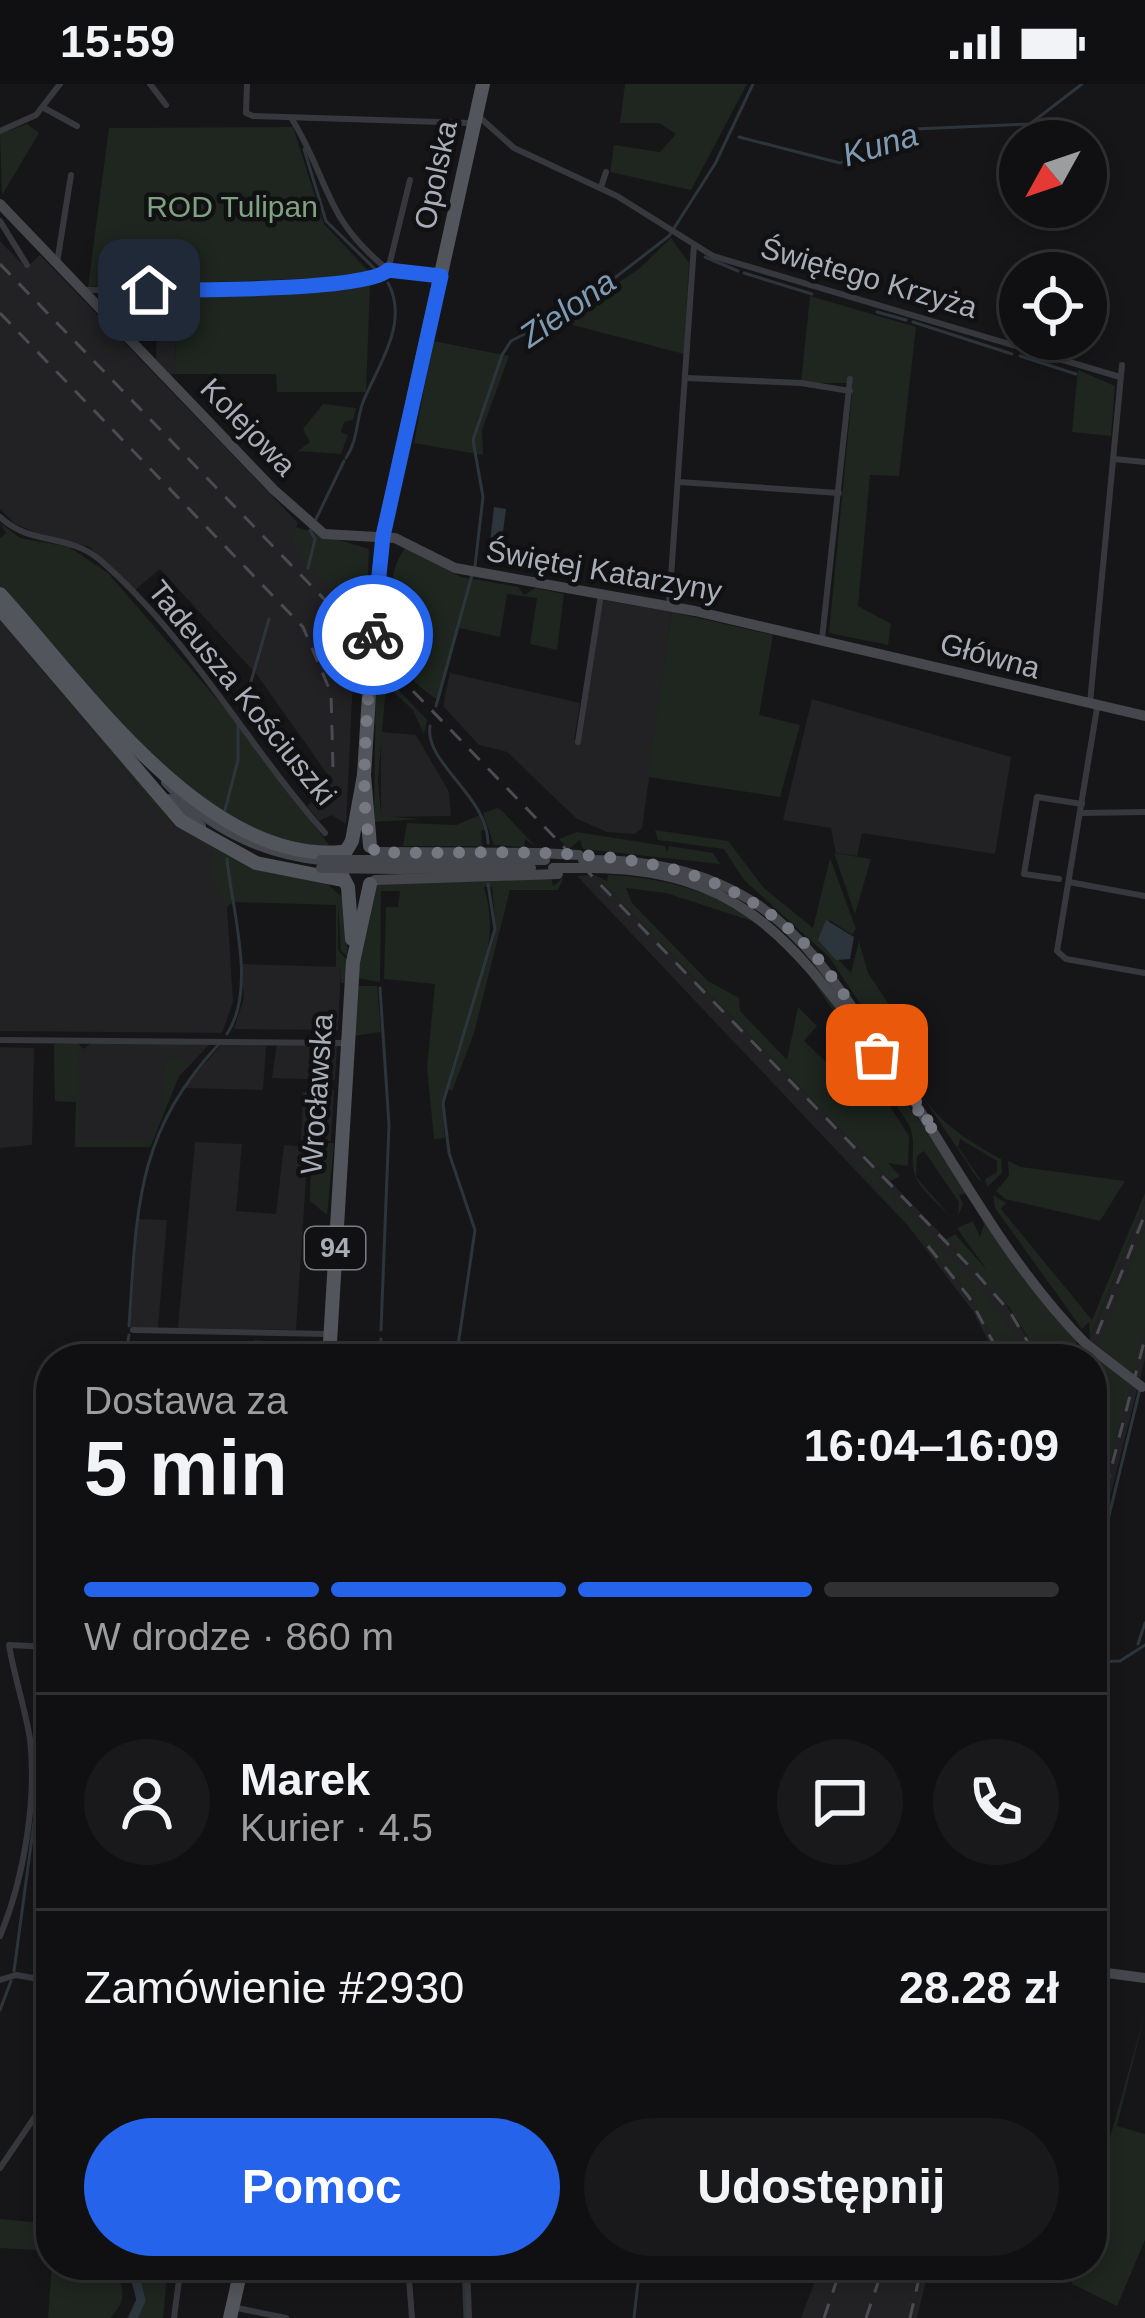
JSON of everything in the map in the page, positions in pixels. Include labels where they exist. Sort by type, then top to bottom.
[{"type":"main road","name":"Opolska","points":[[346,848],[364,775],[383,536],[483,84]]},
{"type":"main road","name":"Kolejowa","points":[[0,204],[316,529],[383,536]]},
{"type":"main road","name":"Świętej Katarzyny","points":[[383,536],[464,570],[822,639]]},
{"type":"main road","points":[[0,594],[201,815],[262,848],[321,864]]},
{"type":"main road","points":[[0,609],[114,739],[167,808],[220,847],[271,868],[345,882],[587,862]]},
{"type":"main road","name":"Główna","points":[[822,639],[1145,716]]},
{"type":"main road","points":[[109,716],[197,802],[233,825],[287,847],[549,864]]},
{"type":"main road","points":[[114,739],[204,828],[270,860],[396,865],[587,862],[688,880],[767,922],[811,965],[935,1133],[1036,1285],[1086,1344]]},
{"type":"main road","name":"Opolska","points":[[364,775],[373,849]]},
{"type":"main road","name":"94","points":[[346,848],[337,866],[345,882],[352,970]]},
{"type":"main road","name":"94","points":[[352,970],[380,866],[373,849]]},
{"type":"main road","name":"Wrocławska","points":[[330,1344],[352,970]]},
{"type":"main road","points":[[1107,1360],[1144,1388]]},
{"type":"main road","points":[[1107,1973],[1145,1978]]},
{"type":"main road","points":[[231,2313],[239,2280]]},
{"type":"street","points":[[0,131],[44,108],[60,84]]},
{"type":"street","points":[[150,84],[166,105]]},
{"type":"street","points":[[247,84],[245,113],[292,119],[476,119],[514,148],[601,187],[606,172]]},
{"type":"street","points":[[44,108],[77,126]]},
{"type":"street","points":[[292,119],[306,137],[338,221],[388,270],[441,276]]},
{"type":"street","points":[[57,263],[71,175]]},
{"type":"street","points":[[84,292],[302,286],[376,279],[388,270],[410,180]]},
{"type":"street","name":"Świętego Krzyża","points":[[601,187],[694,244],[766,273],[1120,377]]},
{"type":"street","points":[[0,221],[27,265]]},
{"type":"street","points":[[669,606],[694,244]]},
{"type":"street","points":[[1122,364],[1094,707],[1082,809],[1056,945],[1060,956],[1145,973]]},
{"type":"street","points":[[688,378],[850,391]]},
{"type":"street","points":[[822,639],[850,379]]},
{"type":"street","points":[[1114,460],[1145,462]]},
{"type":"street","points":[[679,482],[839,494]]},
{"type":"street","name":"Tadeusza Kościuszki","points":[[0,517],[29,537],[73,543],[106,565],[236,713],[325,832]]},
{"type":"street","points":[[578,742],[601,594]]},
{"type":"street","points":[[1059,880],[1024,874],[1037,797],[1082,809],[1145,812]]},
{"type":"street","points":[[1069,882],[1145,896]]},
{"type":"street","points":[[0,1040],[347,1043]]},
{"type":"street","points":[[133,1330],[330,1334]]},
{"type":"street","points":[[0,1936],[15,1888],[31,1783],[27,1725],[8,1645],[36,1646]]},
{"type":"street","points":[[0,1980],[16,1975],[36,1979]]},
{"type":"street","points":[[0,2168],[36,2115]]},
{"type":"street","points":[[174,2318],[179,2280]]},
{"type":"street","points":[[409,2280],[412,2318]]},
{"type":"street","points":[[468,2280],[469,2318]]},
{"type":"street","points":[[231,2313],[286,2318]]},
{"type":"shaded area","points":[[0,241],[26,268],[40,255],[298,523],[292,539],[343,584],[363,620],[389,641],[395,656],[385,681],[357,652],[354,658],[346,824],[332,815],[319,821],[307,806],[325,791],[328,775],[257,675],[160,569],[134,591],[90,547],[40,535],[14,523],[0,509]]},
{"type":"shaded area","points":[[176,293],[175,374],[170,374],[156,360],[157,315],[139,314],[139,294]]},
{"type":"shaded area","points":[[494,507],[506,509],[501,546],[540,557],[560,575],[488,560]]},
{"type":"shaded area","points":[[602,600],[672,612],[642,828],[635,834],[607,832],[577,819],[507,752],[479,745],[443,706],[450,673],[580,703],[574,740],[581,742]]},
{"type":"shaded area","points":[[0,619],[162,815],[224,859],[233,1002],[222,1033],[0,1031]]},
{"type":"shaded area","points":[[812,699],[1011,757],[995,854],[862,833],[857,856],[836,853],[831,828],[783,820]]},
{"type":"shaded area","points":[[381,732],[416,735],[449,792],[451,816],[381,817]]},
{"type":"shaded area","points":[[595,875],[999,1294],[1031,1344],[990,1344],[973,1311],[908,1226],[577,876]]},
{"type":"shaded area","points":[[826,920],[854,937],[850,959],[836,960],[818,940]]},
{"type":"shaded area","points":[[241,964],[341,967],[338,1030],[234,1029],[244,998]]},
{"type":"shaded area","points":[[224,1042],[266,1046],[263,1090],[183,1088]]},
{"type":"shaded area","points":[[78,1043],[83,1049],[92,1043],[211,1043],[179,1076],[150,1147],[75,1147],[76,1102],[55,1101],[54,1044]]},
{"type":"shaded area","points":[[277,1043],[337,1046],[335,1080],[272,1078]]},
{"type":"shaded area","points":[[0,1047],[34,1048],[32,1145],[0,1148]]},
{"type":"shaded area","points":[[334,1090],[331,1141],[301,1140],[303,1092]]},
{"type":"shaded area","points":[[195,1142],[242,1144],[236,1211],[276,1214],[284,1145],[308,1147],[296,1330],[178,1328]]},
{"type":"shaded area","points":[[1145,1201],[1145,1359],[1107,1509],[1107,1344],[1088,1344]]},
{"type":"shaded area","points":[[138,1219],[167,1220],[158,1328],[130,1327]]},
{"type":"shaded area","points":[[254,1340],[306,1344],[254,1344]]},
{"type":"shaded area","points":[[815,2280],[926,2280],[917,2318],[801,2318]]},
{"type":"green space","points":[[625,84],[747,84],[691,190],[610,172],[614,145],[660,152],[676,134],[659,123],[620,123]]},
{"type":"green space","points":[[27,124],[39,133],[2,195],[0,134]]},
{"type":"green space","name":"ROD Tulipan","points":[[293,127],[324,224],[373,276],[88,287],[109,128]]},
{"type":"green space","points":[[671,238],[689,263],[684,354],[561,322],[640,268]]},
{"type":"green space","name":"ROD Tulipan","points":[[370,282],[366,392],[277,392],[276,374],[175,374],[176,293]]},
{"type":"green space","points":[[810,296],[916,327],[899,476],[870,475],[858,606],[891,624],[888,645],[829,633],[853,383],[801,383]]},
{"type":"green space","points":[[433,341],[509,356],[482,430],[483,455],[414,443]]},
{"type":"green space","points":[[1078,370],[1115,386],[1111,436],[1072,432]]},
{"type":"green space","points":[[323,404],[356,408],[353,420],[344,422],[341,432],[348,435],[341,454],[298,451],[310,442],[303,429]]},
{"type":"green space","points":[[0,523],[20,538],[69,547],[108,573],[236,721],[329,845],[282,840],[235,820],[146,752],[0,590],[0,538],[6,533]]},
{"type":"green space","points":[[296,527],[369,549],[366,623],[343,585],[334,587],[304,560],[292,539]]},
{"type":"green space","points":[[405,548],[461,577],[518,587],[524,595],[535,588],[564,594],[557,650],[530,644],[537,598],[507,594],[500,637],[459,628],[439,701],[401,668],[389,642],[393,579]]},
{"type":"green space","points":[[672,612],[773,635],[759,715],[800,725],[780,797],[648,777]]},
{"type":"green space","points":[[0,619],[193,833],[325,882],[343,898],[348,957],[341,951],[338,904],[338,950],[348,961],[347,983],[341,983],[341,968],[336,967],[336,905],[233,902],[227,907],[214,882],[214,853],[162,815]]},
{"type":"green space","points":[[376,666],[427,720],[424,734],[413,710],[386,685],[378,779],[381,816],[420,819],[374,822]]},
{"type":"green space","points":[[498,808],[536,847],[525,839],[524,847],[494,845],[483,813]]},
{"type":"green space","points":[[480,815],[486,830],[481,830],[482,846],[403,846],[407,823],[456,825]]},
{"type":"green space","points":[[655,830],[728,841],[764,888],[813,928],[830,858],[856,929],[852,935],[830,920],[819,940],[851,973],[859,941],[868,973],[892,1009],[898,1008],[910,1046],[900,1051],[901,1061],[908,1061],[922,1094],[943,1120],[1001,1159],[1002,1173],[987,1187],[985,1179],[997,1172],[997,1161],[960,1139],[958,1147],[982,1182],[978,1179],[829,957],[744,880],[724,849],[658,840]]},
{"type":"green space","points":[[577,832],[665,846],[667,852],[669,846],[713,853],[720,864],[583,849],[580,840],[569,849],[559,839]]},
{"type":"green space","points":[[834,853],[871,859],[855,914]]},
{"type":"green space","points":[[595,875],[607,881],[608,875],[636,877],[689,888],[740,910],[785,941],[811,968],[969,1193],[959,1195],[963,1204],[958,1216],[959,1202],[924,1151],[917,1156],[916,1177],[951,1217],[920,1184],[916,1178],[914,1172],[909,1125],[804,967],[758,923],[666,893],[626,888],[632,903],[708,981],[739,998],[740,1011],[787,1060],[798,1007],[817,1026],[804,1041],[827,1063],[839,1045],[835,1039],[844,1034],[909,1136],[908,1166],[888,1163],[900,1176],[890,1181]]},
{"type":"green space","points":[[551,877],[553,886],[564,877],[558,890],[510,890],[474,1033],[452,1091],[448,1089],[445,1138],[434,1139],[427,1067],[435,984],[384,979],[386,907],[398,907],[400,891],[381,891],[380,982],[357,978],[368,891],[378,882]],"holes":[[[484,887],[492,887],[496,930],[481,978],[490,918]],[[478,989],[448,1085],[450,1074]]]},
{"type":"green space","points":[[357,986],[377,986],[381,1032],[353,1036]]},
{"type":"green space","points":[[78,1043],[80,1141],[151,1139],[162,1110],[166,1057],[192,1063],[179,1076],[150,1147],[75,1147],[76,1102],[55,1101],[54,1044]]},
{"type":"green space","points":[[311,1142],[334,1143],[327,1215],[310,1201]]},
{"type":"green space","points":[[859,1159],[977,1284],[1020,1344],[996,1344],[967,1290],[854,1165]]},
{"type":"green space","points":[[1008,1161],[1021,1167],[1125,1181],[1100,1221],[1005,1199],[996,1191],[1009,1176]]},
{"type":"green space","points":[[1145,1193],[1090,1338],[1089,1322],[1082,1329],[995,1208],[993,1195],[1006,1203],[1001,1209],[1092,1320]]},
{"type":"green space","points":[[980,1213],[1078,1341],[1075,1344],[1032,1344],[1010,1308],[946,1239],[955,1234],[987,1270],[957,1228],[973,1221],[980,1237],[984,1225]]},
{"type":"green space","points":[[1145,1227],[1145,1329],[1133,1374],[1107,1353],[1107,1344],[1100,1344]]},
{"type":"green space","points":[[1107,1366],[1130,1384],[1107,1473]]},
{"type":"green space","points":[[1145,2013],[1117,2126],[1145,2134],[1145,2240],[1117,2306],[1072,2280],[1107,2280],[1107,2149]]},
{"type":"green space","points":[[0,2219],[36,2223],[36,2250],[0,2248]]},
{"type":"green space","points":[[51,2280],[119,2280],[120,2305],[110,2318],[48,2318]]},
{"type":"green space","points":[[130,2280],[167,2280],[163,2318],[127,2318],[137,2298]]},
{"type":"waterway","name":"Zielona","points":[[475,566],[483,497],[473,440],[502,355],[511,341],[577,307],[669,236],[715,164],[753,84]]},
{"type":"waterway","name":"Kuna","points":[[739,137],[840,163],[915,129],[1030,124],[1082,84]]},
{"type":"waterway","points":[[304,149],[326,221],[377,271]]},
{"type":"waterway","points":[[705,257],[738,271]]},
{"type":"waterway","points":[[744,273],[812,294]]},
{"type":"waterway","points":[[346,458],[393,329],[394,298],[388,283]]},
{"type":"waterway","points":[[877,312],[906,320]]},
{"type":"waterway","points":[[913,322],[999,350]]},
{"type":"waterway","points":[[1032,360],[1076,374]]},
{"type":"waterway","points":[[316,519],[344,461]]},
{"type":"waterway","points":[[308,568],[315,539],[310,530]]},
{"type":"waterway","name":"Zielona","points":[[436,706],[472,575]]},
{"type":"waterway","points":[[242,713],[269,619]]},
{"type":"waterway","points":[[225,810],[238,760],[238,726]]},
{"type":"waterway","name":"Zielona","points":[[430,726],[437,753],[478,810],[488,843]]},
{"type":"waterway","points":[[227,859],[242,973],[236,1016],[227,1034]]},
{"type":"waterway","name":"Zielona","points":[[458,1344],[475,1230],[449,1153],[443,1103],[495,929],[488,884]]},
{"type":"waterway","points":[[380,988],[389,1125],[381,1330]]},
{"type":"waterway","points":[[129,1326],[139,1210],[156,1142],[191,1077],[219,1044]]},
{"type":"waterway","points":[[128,1344],[129,1335]]},
{"type":"waterway","points":[[381,1339],[381,1344]]},
{"type":"waterway","points":[[1107,1524],[1140,1389]]},
{"type":"waterway","points":[[1138,1644],[1145,1623]]},
{"type":"waterway","points":[[1107,1661],[1120,1661],[1145,1645]]},
{"type":"waterway","points":[[14,1971],[36,1807]]},
{"type":"waterway","points":[[0,2010],[11,1981]]},
{"type":"waterway","name":"Zielona","points":[[133,2318],[141,2300],[136,2280]]},
{"type":"waterway","points":[[464,2280],[465,2318]]},
{"type":"waterway","points":[[634,2318],[638,2280]]},
{"type":"railway","points":[[0,264],[975,1272],[1010,1312],[1029,1344]]},
{"type":"railway","points":[[0,313],[303,627],[331,693],[333,768]]},
{"type":"railway","points":[[1093,1344],[1145,1214]]},
{"type":"railway","points":[[928,1246],[969,1297],[994,1344]]},
{"type":"railway","points":[[1107,1484],[1145,1338]]},
{"type":"railway","points":[[824,2318],[837,2280]]},
{"type":"railway","points":[[866,2318],[879,2280]]},
{"type":"railway","points":[[910,2318],[919,2280]]},
{"type":"way so far","points":[[373,635],[364,775],[369,842],[376,852],[579,855],[656,864],[712,880],[770,914],[815,956],[935,1133],[877,1055]]},
{"type":"route","points":[[149,290],[302,286],[376,279],[388,270],[441,276],[383,536],[373,635]]}]
